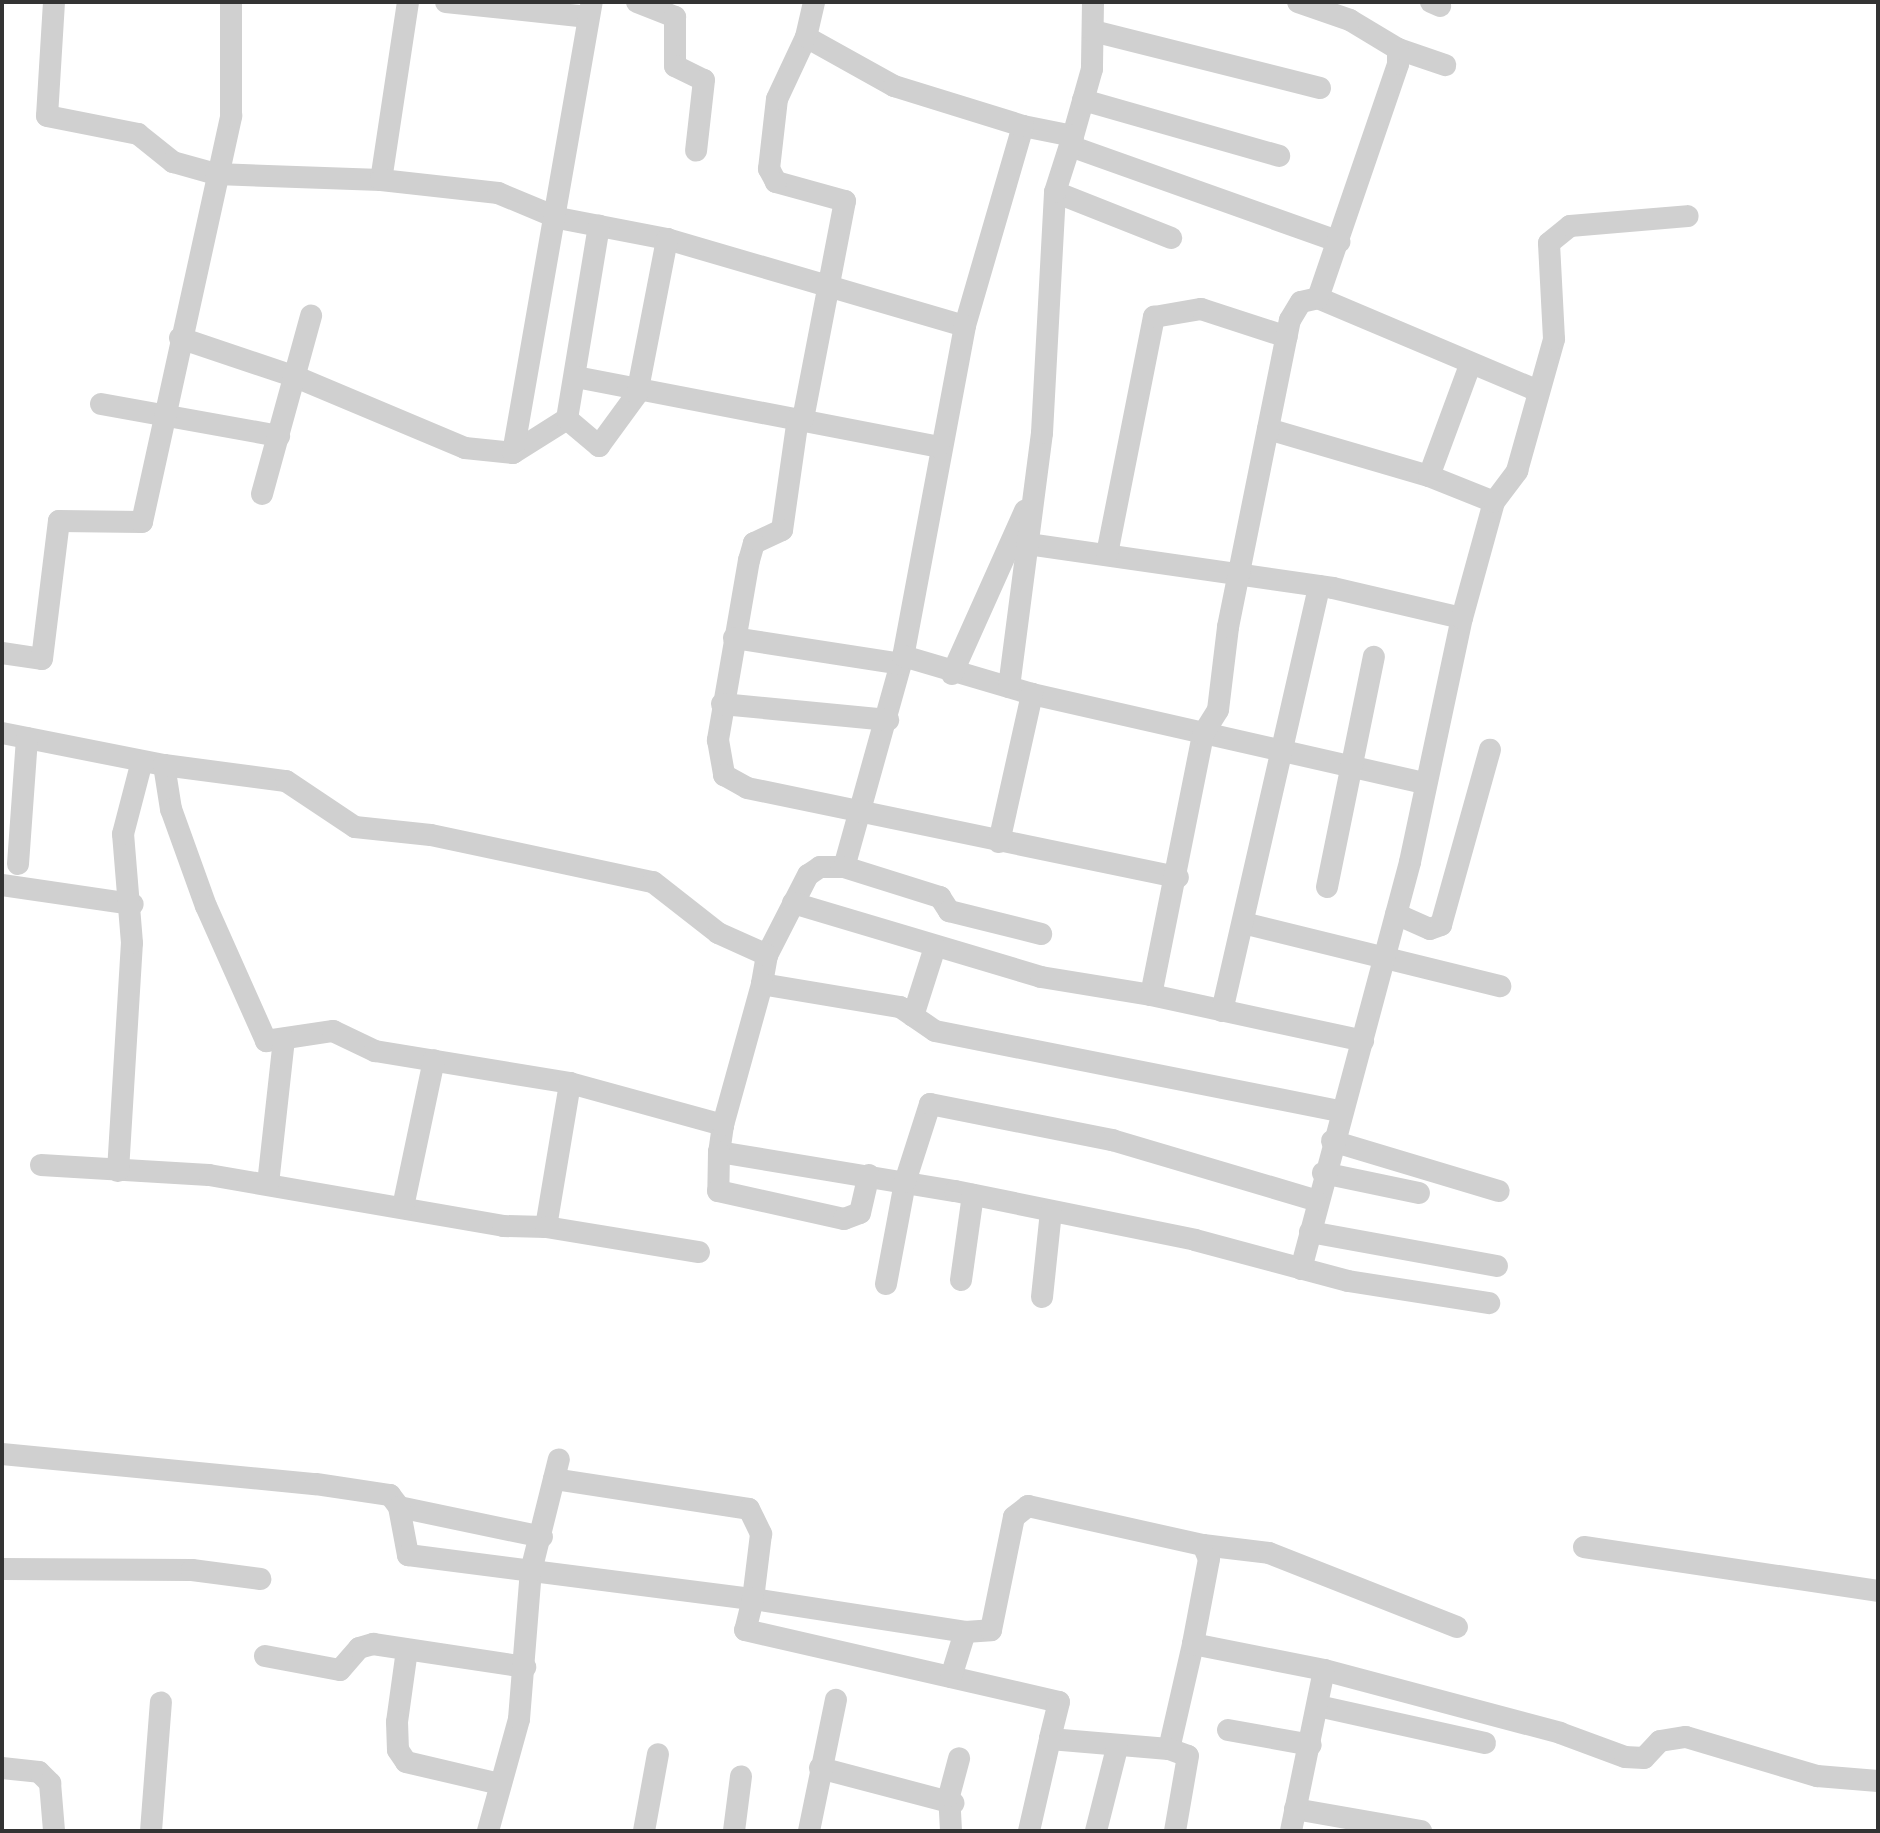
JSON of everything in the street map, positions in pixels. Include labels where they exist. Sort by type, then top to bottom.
[{"type":"street","points":[[54,2],[47,116],[138,134],[173,162],[216,174],[381,180],[498,193],[558,218],[667,239],[827,290],[965,326]]},
{"type":"street","points":[[2,653],[42,659],[59,521],[142,522],[231,116],[231,2]]},
{"type":"street","points":[[381,180],[408,2]]},
{"type":"street","points":[[446,2],[590,9],[558,218],[513,453]]},
{"type":"street","points":[[637,2],[675,17],[675,66],[704,80],[696,151]]},
{"type":"street","points":[[814,2],[806,37],[777,99],[769,169],[776,182],[845,201],[800,418],[782,530],[752,547],[722,704],[719,764],[735,784],[858,808],[999,842],[1178,877]]},
{"type":"street","points":[[1009,687],[1042,433],[1055,192],[1083,100],[1093,31],[1093,2]]},
{"type":"street","points":[[1298,2],[1350,20],[1398,49],[1445,65]]},
{"type":"street","points":[[1093,31],[1320,88]]},
{"type":"street","points":[[806,37],[894,86],[1071,141],[1339,242]]},
{"type":"street","points":[[1318,298],[1386,111],[1398,49]]},
{"type":"street","points":[[1083,100],[1279,156]]},
{"type":"street","points":[[844,867],[858,808],[888,720],[902,660],[938,447],[965,326],[1023,126]]},
{"type":"street","points":[[1055,192],[1171,238]]},
{"type":"street","points":[[1301,1269],[1315,1200],[1363,1041],[1396,914],[1462,618],[1494,502],[1517,471],[1554,339],[1549,243],[1570,226],[1688,216]]},
{"type":"street","points":[[180,338],[296,377],[465,448],[513,453],[567,419],[599,226]]},
{"type":"street","points":[[567,419],[599,446],[637,394],[667,239]]},
{"type":"street","points":[[1151,995],[1178,877],[1203,734],[1218,710],[1238,575],[1287,337],[1301,302],[1318,298],[1470,365],[1538,391]]},
{"type":"street","points":[[1107,554],[1154,317],[1201,309],[1287,337]]},
{"type":"street","points":[[262,494],[311,316]]},
{"type":"street","points":[[1429,476],[1470,365]]},
{"type":"street","points":[[576,377],[637,394],[800,418],[938,447]]},
{"type":"street","points":[[101,404],[163,420],[279,436]]},
{"type":"street","points":[[1268,429],[1429,476],[1494,502]]},
{"type":"street","points":[[952,674],[1032,494]]},
{"type":"street","points":[[1028,544],[1319,586],[1462,618]]},
{"type":"street","points":[[1222,1011],[1285,749],[1319,586]]},
{"type":"street","points":[[734,638],[902,660],[1032,694],[1425,783]]},
{"type":"street","points":[[1327,887],[1355,767],[1374,657]]},
{"type":"street","points":[[999,842],[1032,694]]},
{"type":"street","points":[[722,704],[888,720]]},
{"type":"street","points":[[2,733],[153,763],[286,781],[355,827],[431,835],[653,882],[718,933],[767,955]]},
{"type":"street","points":[[18,864],[27,738]]},
{"type":"street","points":[[1396,914],[1430,929],[1441,925],[1490,750]]},
{"type":"street","points":[[118,1171],[133,904],[123,834],[153,763]]},
{"type":"street","points":[[153,763],[260,1035],[284,1039],[333,1031],[375,1051],[570,1083],[723,1125]]},
{"type":"street","points":[[869,1175],[860,1213],[844,1219],[718,1191],[723,1125],[762,984],[767,955],[793,903],[814,870],[844,867],[940,897],[949,911],[1041,934]]},
{"type":"street","points":[[2,885],[133,904]]},
{"type":"street","points":[[793,903],[860,918],[935,947],[1041,977],[1151,995],[1363,1041]]},
{"type":"street","points":[[1243,923],[1500,986]]},
{"type":"street","points":[[913,1016],[935,947]]},
{"type":"street","points":[[762,984],[861,998],[913,1016],[935,1031],[1340,1111]]},
{"type":"street","points":[[268,1184],[284,1039]]},
{"type":"street","points":[[403,1207],[434,1060]]},
{"type":"street","points":[[546,1227],[570,1083]]},
{"type":"street","points":[[886,1284],[905,1182],[923,1113],[930,1104],[1112,1140],[1315,1200]]},
{"type":"street","points":[[1332,1141],[1499,1191]]},
{"type":"street","points":[[719,1152],[973,1195],[1195,1240],[1301,1269],[1489,1303]]},
{"type":"street","points":[[41,1165],[268,1184],[699,1252]]},
{"type":"street","points":[[1323,1173],[1419,1193]]},
{"type":"street","points":[[961,1280],[973,1195]]},
{"type":"street","points":[[1042,1297],[1051,1212]]},
{"type":"street","points":[[1310,1232],[1497,1266]]},
{"type":"street","points":[[2,1454],[316,1484],[390,1495],[399,1507],[408,1555],[753,1599],[988,1634],[993,1625],[1019,1509],[1043,1506],[1203,1545],[1269,1553],[1457,1627]]},
{"type":"street","points":[[488,1831],[519,1719],[531,1571],[542,1537],[556,1469],[749,1509],[761,1534],[753,1599],[745,1630],[1059,1702],[1029,1831]]},
{"type":"street","points":[[399,1507],[542,1537]]},
{"type":"street","points":[[1169,1749],[1209,1559],[1203,1545]]},
{"type":"street","points":[[1584,1547],[1878,1591]]},
{"type":"street","points":[[2,1569],[192,1570],[260,1579]]},
{"type":"street","points":[[951,1677],[965,1632]]},
{"type":"street","points":[[1193,1644],[1324,1670],[1560,1733],[1625,1757],[1644,1758],[1660,1741],[1686,1737],[1817,1776],[1878,1781]]},
{"type":"street","points":[[265,1656],[340,1670],[364,1645],[525,1667]]},
{"type":"street","points":[[407,1650],[397,1722],[398,1750],[406,1762],[500,1784]]},
{"type":"street","points":[[1324,1670],[1311,1745],[1293,1820],[1421,1831]]},
{"type":"street","points":[[809,1831],[836,1700]]},
{"type":"street","points":[[151,1831],[161,1702]]},
{"type":"street","points":[[1318,1706],[1485,1743]]},
{"type":"street","points":[[1228,1730],[1311,1745]]},
{"type":"street","points":[[1050,1739],[1117,1748],[1169,1749],[1188,1756],[1175,1831]]},
{"type":"street","points":[[1096,1831],[1117,1748]]},
{"type":"street","points":[[644,1831],[658,1754]]},
{"type":"street","points":[[951,1831],[959,1758]]},
{"type":"street","points":[[2,1768],[39,1772],[50,1783],[54,1831]]},
{"type":"street","points":[[820,1768],[953,1803]]},
{"type":"street","points":[[734,1831],[741,1776]]}]
